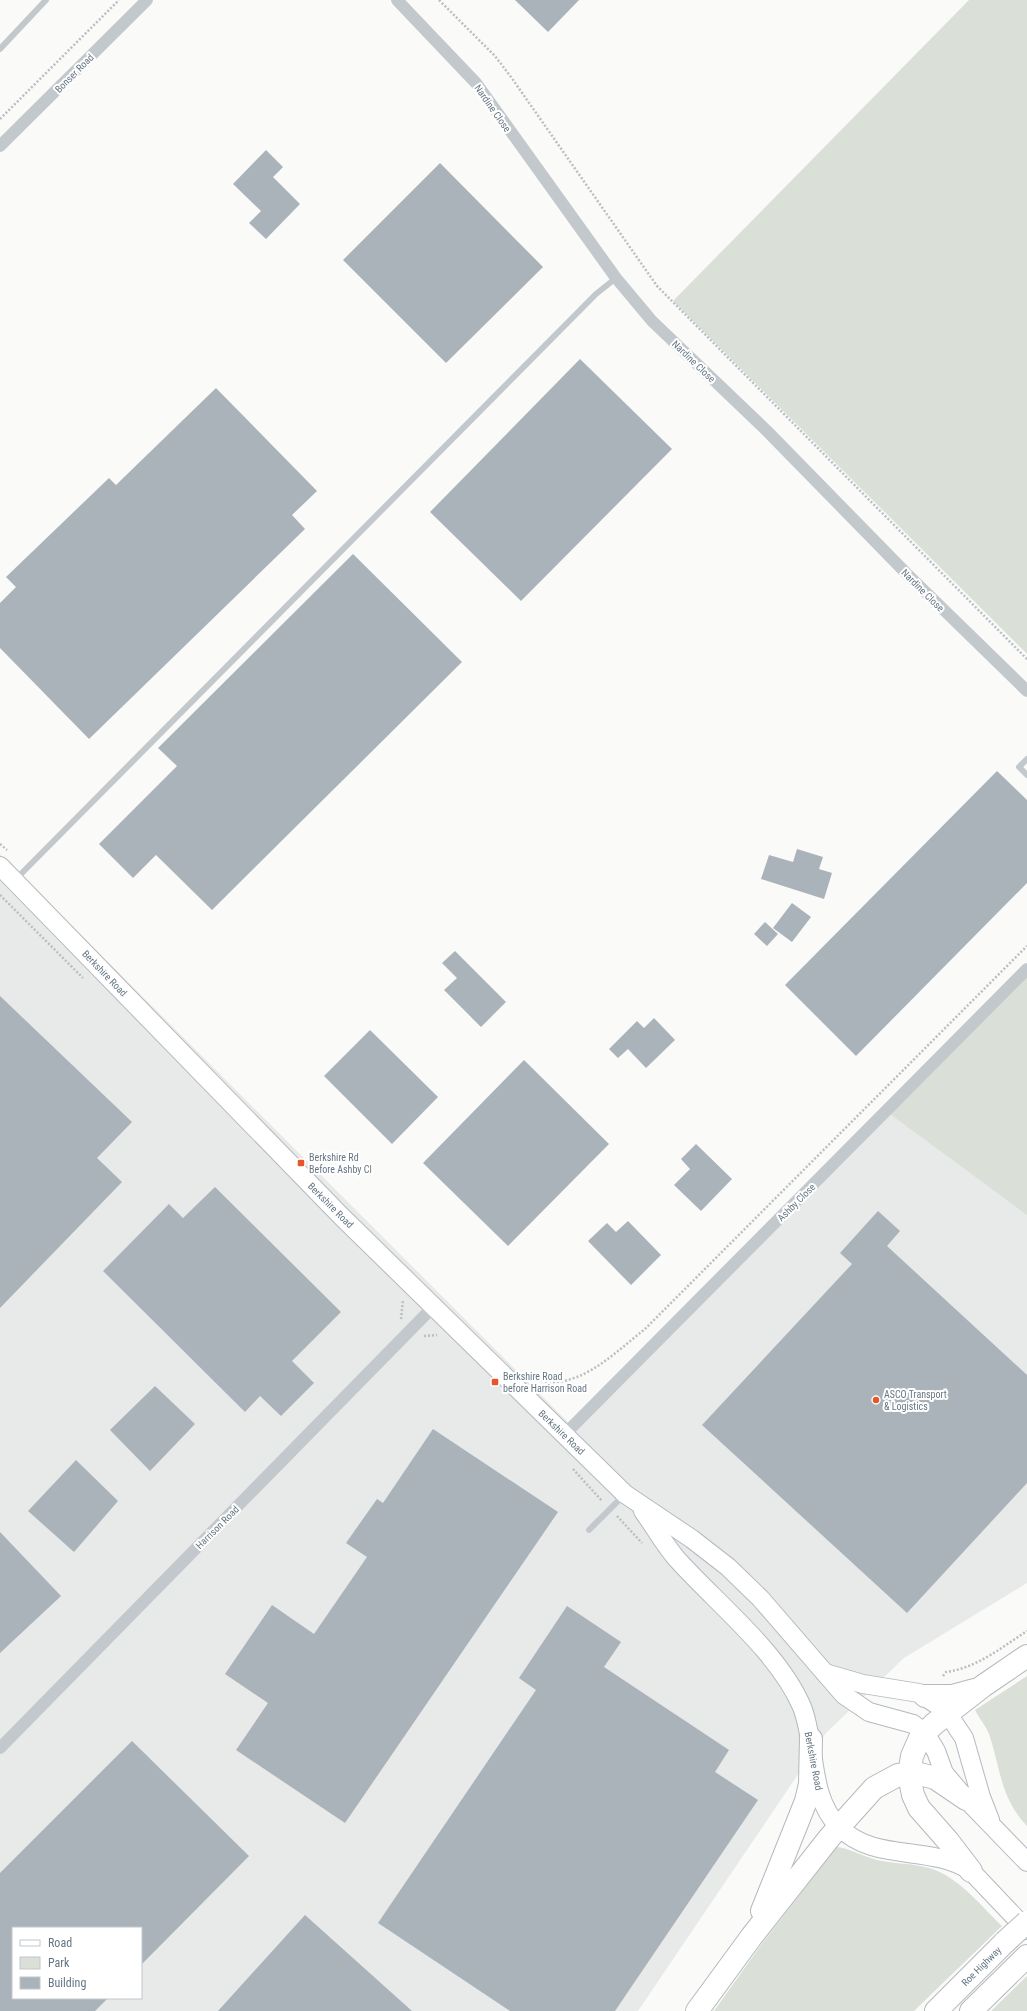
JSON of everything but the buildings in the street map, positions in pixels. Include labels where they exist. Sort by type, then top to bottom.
[{"type":"highway","points":[[971,1871],[948,1841],[919,1808],[913,1795],[910,1773],[912,1756],[920,1738],[925,1733],[983,1686],[1027,1656]]},
{"type":"highway","points":[[925,1696],[952,1696],[968,1693],[983,1686]]},
{"type":"highway","points":[[752,1936],[806,1801],[810,1784],[811,1739]]},
{"type":"highway","points":[[697,2011],[752,1936],[838,1827],[874,1788],[889,1778],[910,1773],[935,1778],[966,1799]]},
{"type":"highway","name":"Roe Highway","points":[[936,2011],[1027,1922]]},
{"type":"highway","points":[[971,2011],[1025,1958]]},
{"type":"main road","name":"Berkshire Road","points":[[0,866],[342,1217],[631,1498],[675,1556],[773,1662],[794,1692],[802,1707],[811,1739],[818,1789],[830,1817],[838,1827],[850,1836],[878,1848],[938,1857],[962,1865],[971,1871],[1027,1930]]},
{"type":"main road","name":"Berkshire Road","points":[[631,1498],[692,1539],[728,1567],[760,1598],[844,1695],[858,1706],[879,1716],[912,1724],[925,1733],[936,1751],[944,1773],[998,1834],[1027,1862]]},
{"type":"main road","name":"Berkshire Road","points":[[825,1673],[863,1684],[907,1690],[925,1696],[948,1714],[964,1738],[981,1797],[990,1820],[998,1834]]},
{"type":"street","name":"Bonser Road","points":[[0,146],[147,0]]},
{"type":"street","name":"Nardine Close","points":[[397,0],[476,83],[616,278],[652,321],[767,432],[907,574],[1027,691]]},
{"type":"street","name":"Ashby Close","points":[[565,1434],[1027,969]]},
{"type":"street","name":"Harrison Road","points":[[0,1748],[434,1306]]},
{"type":"lane","points":[[0,49],[46,0]]},
{"type":"lane","points":[[15,880],[591,300],[616,278]]},
{"type":"lane","points":[[1027,759],[1019,767],[1027,775]]},
{"type":"lane","points":[[589,1530],[631,1498]]},
{"type":"path","points":[[0,119],[119,0]]},
{"type":"path","points":[[439,0],[494,56],[511,77],[657,286],[1027,659]]},
{"type":"path","points":[[525,1373],[537,1380],[558,1383],[572,1379],[600,1364],[645,1329],[1027,946]]},
{"type":"path","points":[[631,1531],[646,1546]]},
{"type":"path","points":[[943,1676],[946,1672],[958,1670],[975,1664],[1027,1631]]},
{"type":"shaded area","points":[[0,854],[572,1426],[886,1109],[1027,1214],[1027,1583],[904,1658],[826,1733],[638,2011],[0,2011]]},
{"type":"green space","points":[[969,0],[1027,0],[1027,654],[673,301]]},
{"type":"green space","points":[[1027,969],[1027,1215],[886,1111]]},
{"type":"green space","points":[[1027,1676],[1027,1826],[1018,1815],[1006,1794],[989,1734],[975,1710]]},
{"type":"green space","points":[[837,1847],[877,1860],[923,1866],[940,1872],[968,1892],[1002,1926],[914,2011],[714,2011],[761,1945]]},
{"type":"green space","points":[[1027,1976],[1027,2011],[991,2011]]},
{"type":"place","name":"Berkshire Rd Before Ashby Cl","points":[[301,1163]]},
{"type":"place","name":"Berkshire Road before Harrison Road","points":[[495,1382]]},
{"type":"place","name":"ASCO Transport & Logistics","points":[[876,1400]]}]
